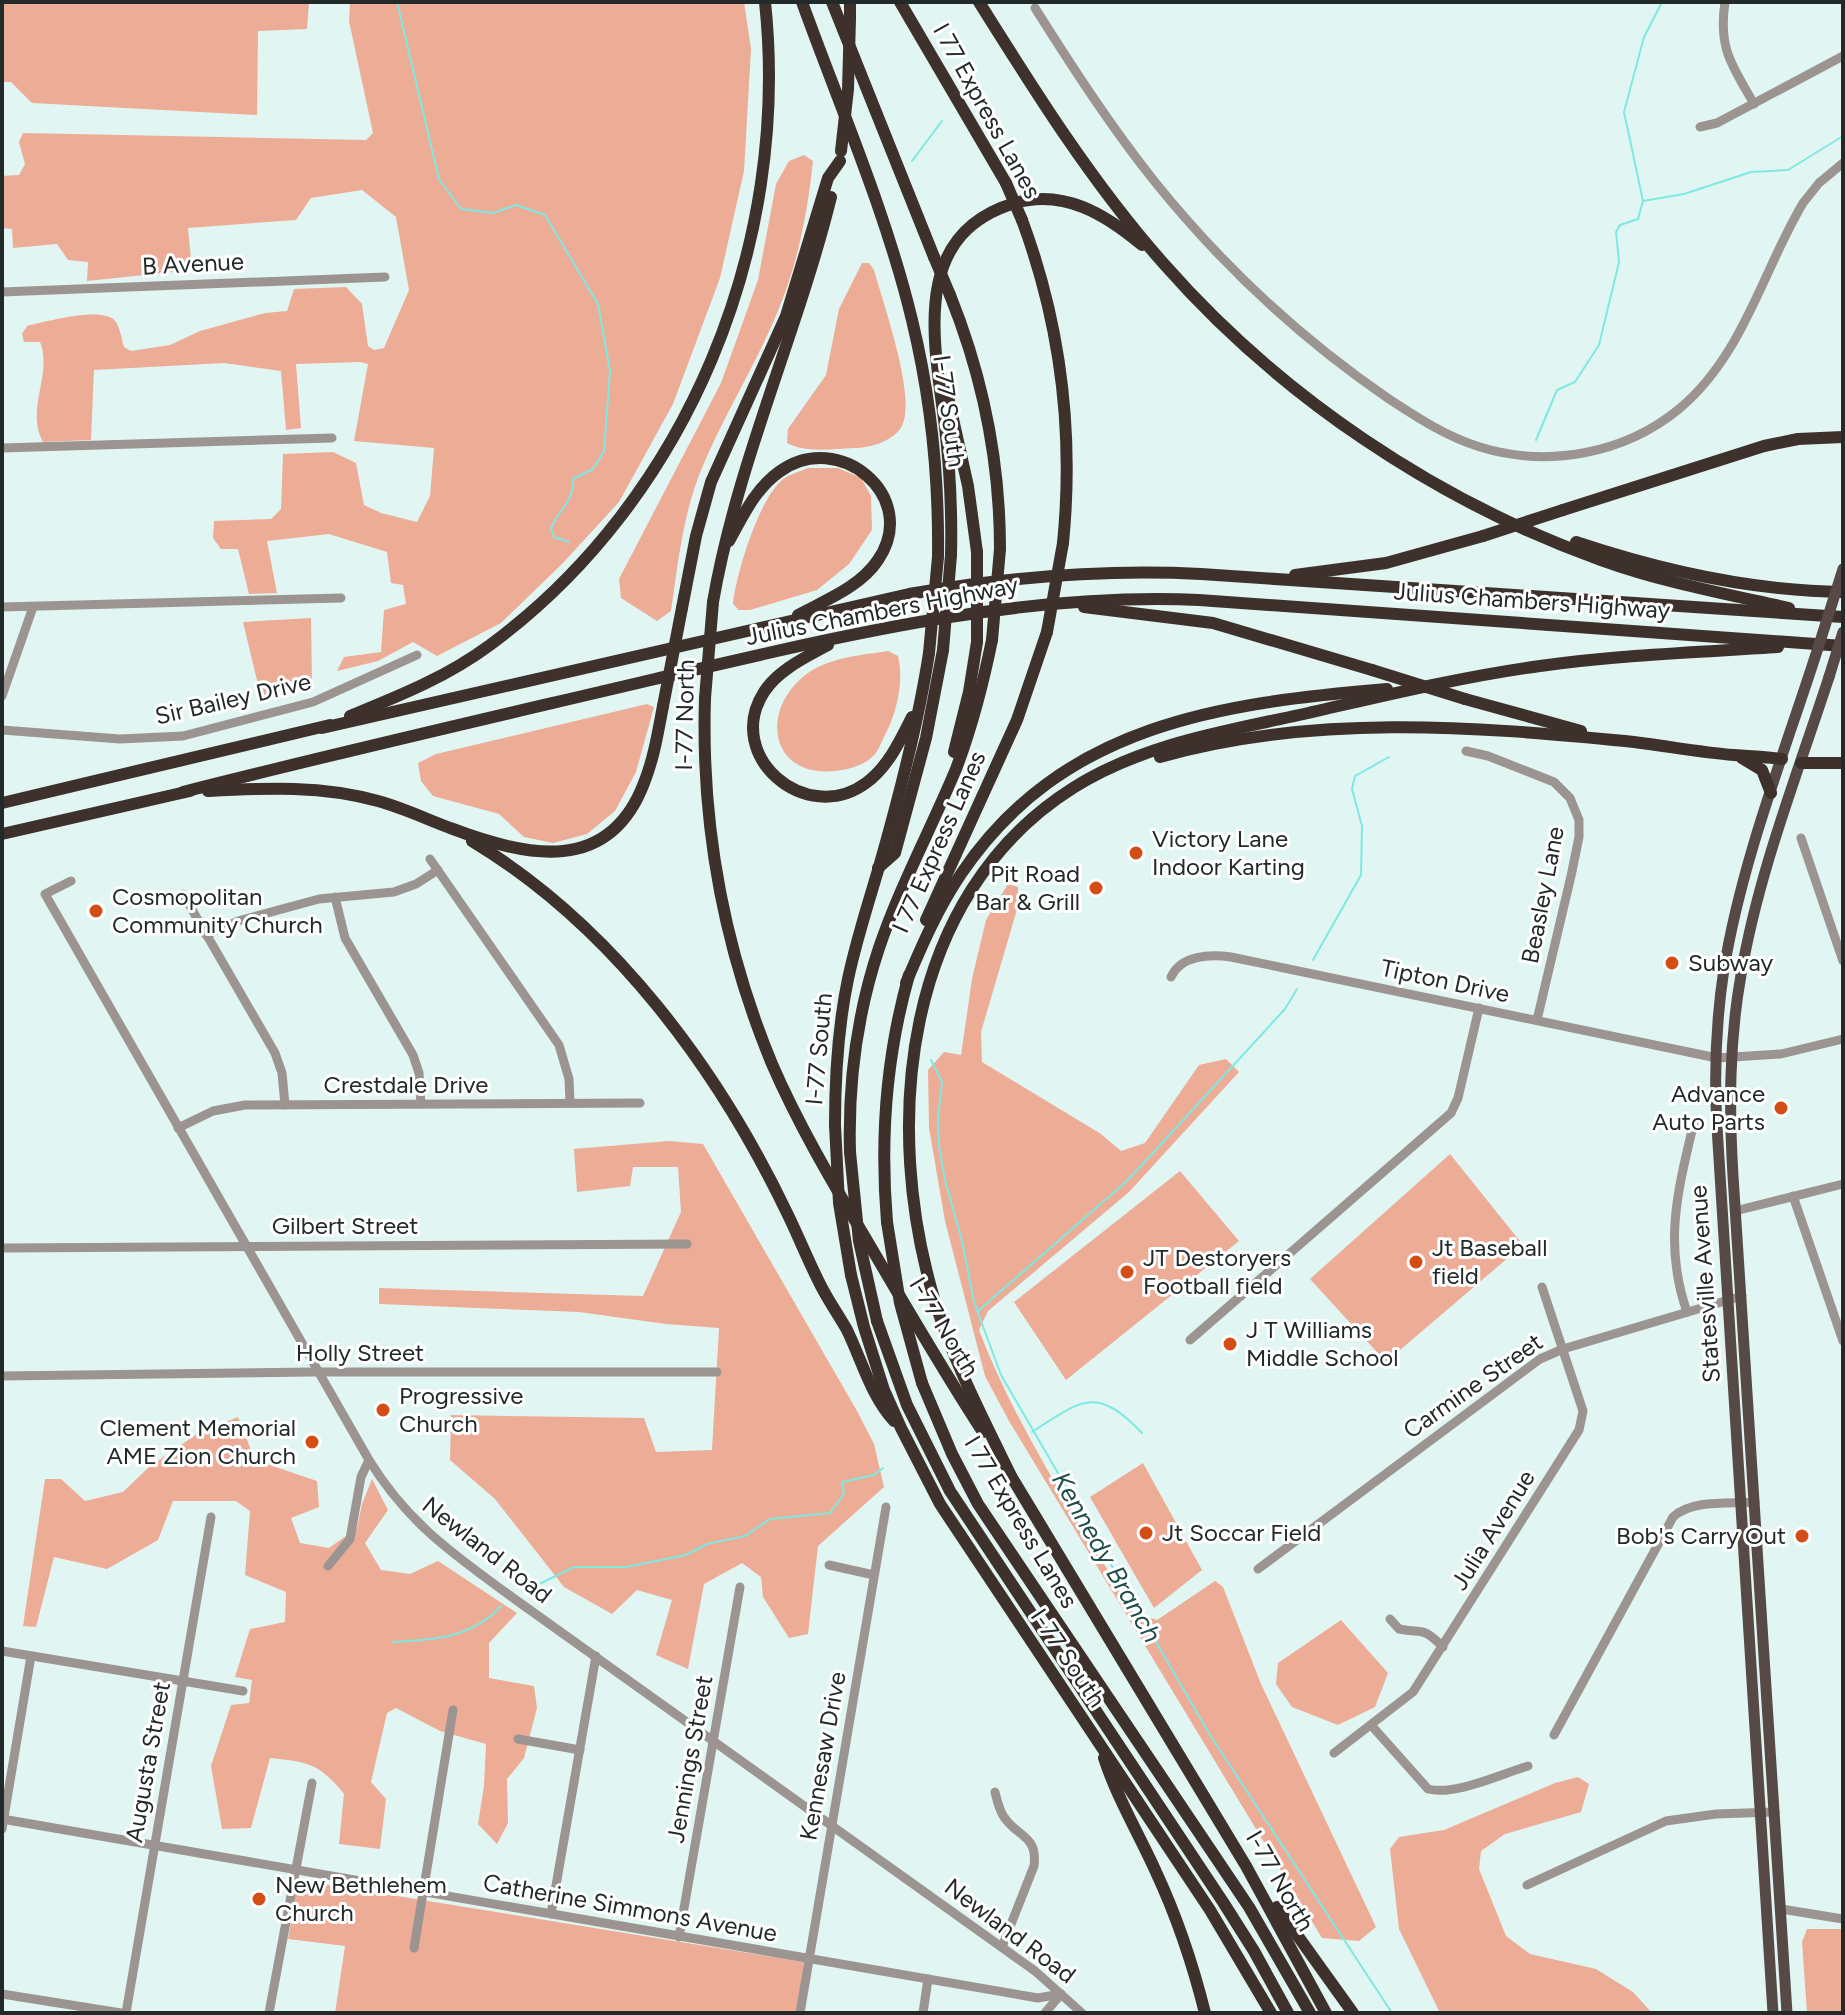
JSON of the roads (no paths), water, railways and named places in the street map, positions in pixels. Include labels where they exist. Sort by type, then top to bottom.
[{"type":"highway","points":[[2,803],[322,728],[426,684],[469,659],[509,630],[565,579],[631,501],[664,452],[694,398],[733,304],[753,233],[764,171],[769,114],[765,2]]},
{"type":"highway","name":"I-77 South","points":[[802,2],[887,235],[912,320],[933,438],[944,556],[921,700],[878,868],[861,921],[846,992],[837,1061],[835,1125],[839,1203],[851,1275],[870,1347],[901,1428],[940,1504],[1210,1910],[1271,2013]]},
{"type":"highway","name":"I 77 Express Lanes","points":[[832,2],[950,295],[976,368],[988,417],[997,482],[1000,549],[992,640],[970,728],[890,917],[867,986],[853,1062],[850,1152],[859,1241],[877,1321],[907,1405],[950,1491],[1231,1914],[1288,2013]]},
{"type":"highway","points":[[722,554],[740,483],[814,262],[841,156],[848,89],[850,2]]},
{"type":"highway","name":"I 77 Express Lanes","points":[[900,2],[1006,183],[1022,220],[1050,309],[1063,383],[1068,459],[1063,543],[1047,632],[1017,720],[929,911],[906,983],[893,1043],[886,1103],[884,1162],[887,1222],[900,1303],[922,1383],[952,1454],[978,1504],[1249,1907],[1310,2013]]},
{"type":"highway","points":[[979,2],[1060,128],[1163,262],[1225,327],[1315,404],[1402,463],[1547,538],[1629,569],[1689,586],[1837,617]]},
{"type":"highway","points":[[2,834],[183,792],[275,788],[339,792],[392,805],[452,829],[538,853],[567,852],[601,838],[628,813],[643,786],[663,706],[698,527],[711,482],[778,336],[801,272],[828,178],[841,156]]},
{"type":"highway","points":[[878,868],[895,853],[926,738],[943,650],[948,459],[934,339],[936,288],[954,246],[977,222],[1012,204],[1041,199],[1086,207],[1120,227],[1163,262]]},
{"type":"highway","points":[[934,339],[965,470],[977,552],[977,642],[966,707],[938,809]]},
{"type":"highway","points":[[1264,579],[1386,563],[1483,536],[1764,446],[1798,439],[1843,437]]},
{"type":"highway","points":[[722,554],[753,499],[776,474],[792,464],[815,458],[838,459],[860,469],[873,480],[882,493],[889,517],[889,535],[879,559],[851,586],[783,623]]},
{"type":"highway","points":[[1493,512],[1598,549],[1682,573],[1769,587],[1843,592]]},
{"type":"highway","name":"I-77 North","points":[[722,554],[713,602],[705,698],[706,778],[715,866],[735,955],[762,1039],[795,1113],[827,1172],[943,1370],[1011,1476],[1246,1866],[1326,2013]]},
{"type":"highway","name":"Julius Chambers Highway","points":[[322,728],[909,594],[1017,578],[1116,572],[1264,579],[1837,617]]},
{"type":"highway","name":"Julius Chambers Highway","points":[[183,792],[840,639],[953,615],[1049,603],[1144,598],[1199,600],[1843,646]]},
{"type":"highway","points":[[1049,603],[1213,623],[1555,725],[1627,741]]},
{"type":"highway","points":[[840,639],[780,674],[759,699],[754,723],[757,749],[765,766],[784,785],[800,793],[817,796],[837,796],[857,788],[884,766],[921,700]]},
{"type":"highway","points":[[1011,1476],[953,1352],[925,1264],[911,1171],[909,1123],[912,1077],[926,991],[941,948],[959,909],[985,869],[1018,832],[1088,779],[1120,763],[1175,744],[1435,684],[1512,670],[1590,660],[1822,644]]},
{"type":"highway","points":[[906,983],[936,916],[972,859],[1022,805],[1052,780],[1091,756],[1138,733],[1203,714],[1322,695],[1435,684]]},
{"type":"highway","points":[[1088,779],[1208,745],[1341,729],[1457,728],[1627,741],[1782,759]]},
{"type":"highway","points":[[1735,755],[1762,770],[1771,793]]},
{"type":"highway","points":[[1801,763],[1843,763]]},
{"type":"highway","points":[[452,829],[516,869],[564,908],[609,953],[676,1030],[749,1143],[847,1331],[880,1406],[901,1428]]},
{"type":"highway","points":[[1099,1744],[1111,1782],[1176,1921],[1205,2013]]},
{"type":"highway","points":[[1246,1866],[1353,2013]]},
{"type":"main road","name":"Statesville Avenue","points":[[1773,2013],[1716,1118],[1717,1058],[1721,994],[1729,942],[1771,793],[1843,569]]},
{"type":"main road","name":"Statesville Avenue","points":[[1787,2013],[1735,1211],[1731,1058],[1749,935],[1843,632]]},
{"type":"main road","points":[[1782,759],[1801,763]]},
{"type":"street","points":[[1725,2],[1722,20],[1724,45],[1754,104]]},
{"type":"street","points":[[1035,8],[1098,105],[1155,182],[1260,296],[1330,356],[1402,408],[1455,438],[1496,451],[1540,457],[1588,453],[1637,436],[1681,408],[1704,385],[1734,342],[1803,203],[1819,183],[1843,163]]},
{"type":"street","points":[[1700,127],[1717,123],[1843,56]]},
{"type":"street","name":"B Avenue","points":[[2,292],[385,277]]},
{"type":"street","points":[[2,448],[332,438]]},
{"type":"street","points":[[2,607],[341,598]]},
{"type":"street","points":[[2,696],[33,607]]},
{"type":"street","name":"Sir Bailey Drive","points":[[2,730],[120,739],[183,736],[313,702],[417,655]]},
{"type":"street","name":"Beasley Lane","points":[[1466,751],[1488,756],[1554,782],[1570,798],[1579,820],[1579,837],[1571,876],[1537,1020]]},
{"type":"street","points":[[1801,838],[1843,961]]},
{"type":"street","points":[[430,859],[559,1045],[569,1079],[570,1103]]},
{"type":"street","points":[[206,935],[261,914],[335,897],[394,892],[416,884],[438,870]]},
{"type":"street","name":"Newland Road","points":[[71,881],[45,894],[392,1496],[428,1534],[1002,1947],[1082,2013]]},
{"type":"street","points":[[183,894],[275,1053],[282,1073],[285,1105]]},
{"type":"street","points":[[335,897],[345,938],[416,1064],[421,1104]]},
{"type":"street","name":"Tipton Drive","points":[[1171,977],[1183,963],[1204,956],[1221,955],[1717,1058],[1801,1051],[1843,1039]]},
{"type":"street","points":[[1190,1340],[1451,1113],[1458,1098],[1479,1008]]},
{"type":"street","name":"Crestdale Drive","points":[[178,1128],[229,1107],[640,1103]]},
{"type":"street","points":[[1687,1312],[1674,1263],[1673,1230],[1675,1205],[1694,1122]]},
{"type":"street","points":[[1735,1211],[1843,1184]]},
{"type":"street","points":[[1793,1196],[1843,1341]]},
{"type":"street","name":"Gilbert Street","points":[[2,1248],[687,1244]]},
{"type":"street","name":"Julia Avenue","points":[[1334,1753],[1413,1692],[1582,1423],[1583,1411],[1542,1287]]},
{"type":"street","name":"Carmine Street","points":[[1258,1569],[1529,1366],[1563,1349],[1742,1296]]},
{"type":"street","name":"Holly Street","points":[[2,1376],[717,1372]]},
{"type":"street","points":[[328,1566],[350,1539],[361,1477],[369,1460]]},
{"type":"street","points":[[1554,1735],[1673,1517],[1687,1508],[1755,1502]]},
{"type":"street","name":"Kennesaw Drive","points":[[800,2013],[886,1507]]},
{"type":"street","name":"Augusta Street","points":[[124,2013],[211,1517]]},
{"type":"street","points":[[829,1565],[874,1575]]},
{"type":"street","name":"Jennings Street","points":[[679,1937],[740,1587]]},
{"type":"street","points":[[1390,1619],[1399,1629],[1418,1629],[1430,1633],[1443,1647]]},
{"type":"street","points":[[2,1651],[243,1691]]},
{"type":"street","points":[[3,1823],[31,1656]]},
{"type":"street","points":[[551,1914],[596,1656]]},
{"type":"street","points":[[414,1948],[453,1710]]},
{"type":"street","points":[[1371,1725],[1422,1785],[1435,1791],[1464,1786],[1528,1766]]},
{"type":"street","points":[[518,1739],[580,1750]]},
{"type":"street","points":[[269,2013],[312,1783]]},
{"type":"street","points":[[995,1792],[1005,1820],[1026,1837],[1035,1856],[1034,1866],[1002,1947]]},
{"type":"street","points":[[1527,1885],[1666,1821],[1704,1815],[1775,1812]]},
{"type":"street","name":"Catherine Simmons Avenue","points":[[3,1823],[1038,1998],[1061,1994]]},
{"type":"street","points":[[1781,1909],[1843,1919]]},
{"type":"street","points":[[923,2013],[928,1979]]},
{"type":"street","points":[[2,1994],[124,2013]]},
{"type":"street","points":[[1045,2013],[1061,1994]]},
{"type":"waterway","name":"Kennedy Branch","points":[[397,2],[439,179],[461,209],[493,213],[516,205],[545,215],[598,304],[610,371],[604,451],[593,469],[573,479],[569,500],[551,528],[554,537],[569,542]]},
{"type":"waterway","points":[[1536,440],[1557,390],[1575,382],[1599,345],[1619,262],[1616,232],[1620,225],[1638,219],[1643,201],[1624,112],[1644,37],[1662,2]]},
{"type":"waterway","points":[[912,161],[942,121]]},
{"type":"waterway","points":[[1643,201],[1684,194],[1751,172],[1788,170],[1843,136]]},
{"type":"waterway","points":[[1313,960],[1361,875],[1362,826],[1352,789],[1355,776],[1389,757]]},
{"type":"waterway","points":[[978,1311],[1128,1180],[1285,1009],[1297,989]]},
{"type":"waterway","name":"Kennedy Branch","points":[[931,1060],[942,1082],[938,1118],[945,1180],[962,1241],[974,1302],[1001,1375],[1210,1735],[1392,2013]]},
{"type":"waterway","points":[[1032,1432],[1063,1412],[1088,1402],[1112,1408],[1142,1433]]},
{"type":"waterway","points":[[527,1590],[574,1567],[626,1567],[686,1555],[707,1544],[745,1536],[770,1519],[830,1513],[844,1494],[842,1482],[874,1475],[883,1468]]},
{"type":"waterway","points":[[393,1642],[438,1638],[465,1631],[490,1617],[501,1606]]},
{"type":"place","name":"Victory Lane Indoor Karting","points":[[1136,853]]},
{"type":"place","name":"Pit Road Bar & Grill","points":[[1096,888]]},
{"type":"place","name":"Cosmopolitan Community Church","points":[[96,911]]},
{"type":"place","name":"Subway","points":[[1672,963]]},
{"type":"place","name":"Advance Auto Parts","points":[[1781,1108]]},
{"type":"place","name":"Jt Baseball field","points":[[1416,1262]]},
{"type":"place","name":"JT Destoryers Football field","points":[[1127,1272]]},
{"type":"place","name":"J T Williams Middle School","points":[[1230,1344]]},
{"type":"place","name":"Progressive Church","points":[[383,1410]]},
{"type":"place","name":"Clement Memorial AME Zion Church","points":[[312,1442]]},
{"type":"place","name":"Jt Soccar Field","points":[[1146,1533]]},
{"type":"place","name":"Bob's Carry Out","points":[[1802,1536]]},
{"type":"place","name":"New Bethlehem Church","points":[[259,1899]]}]
